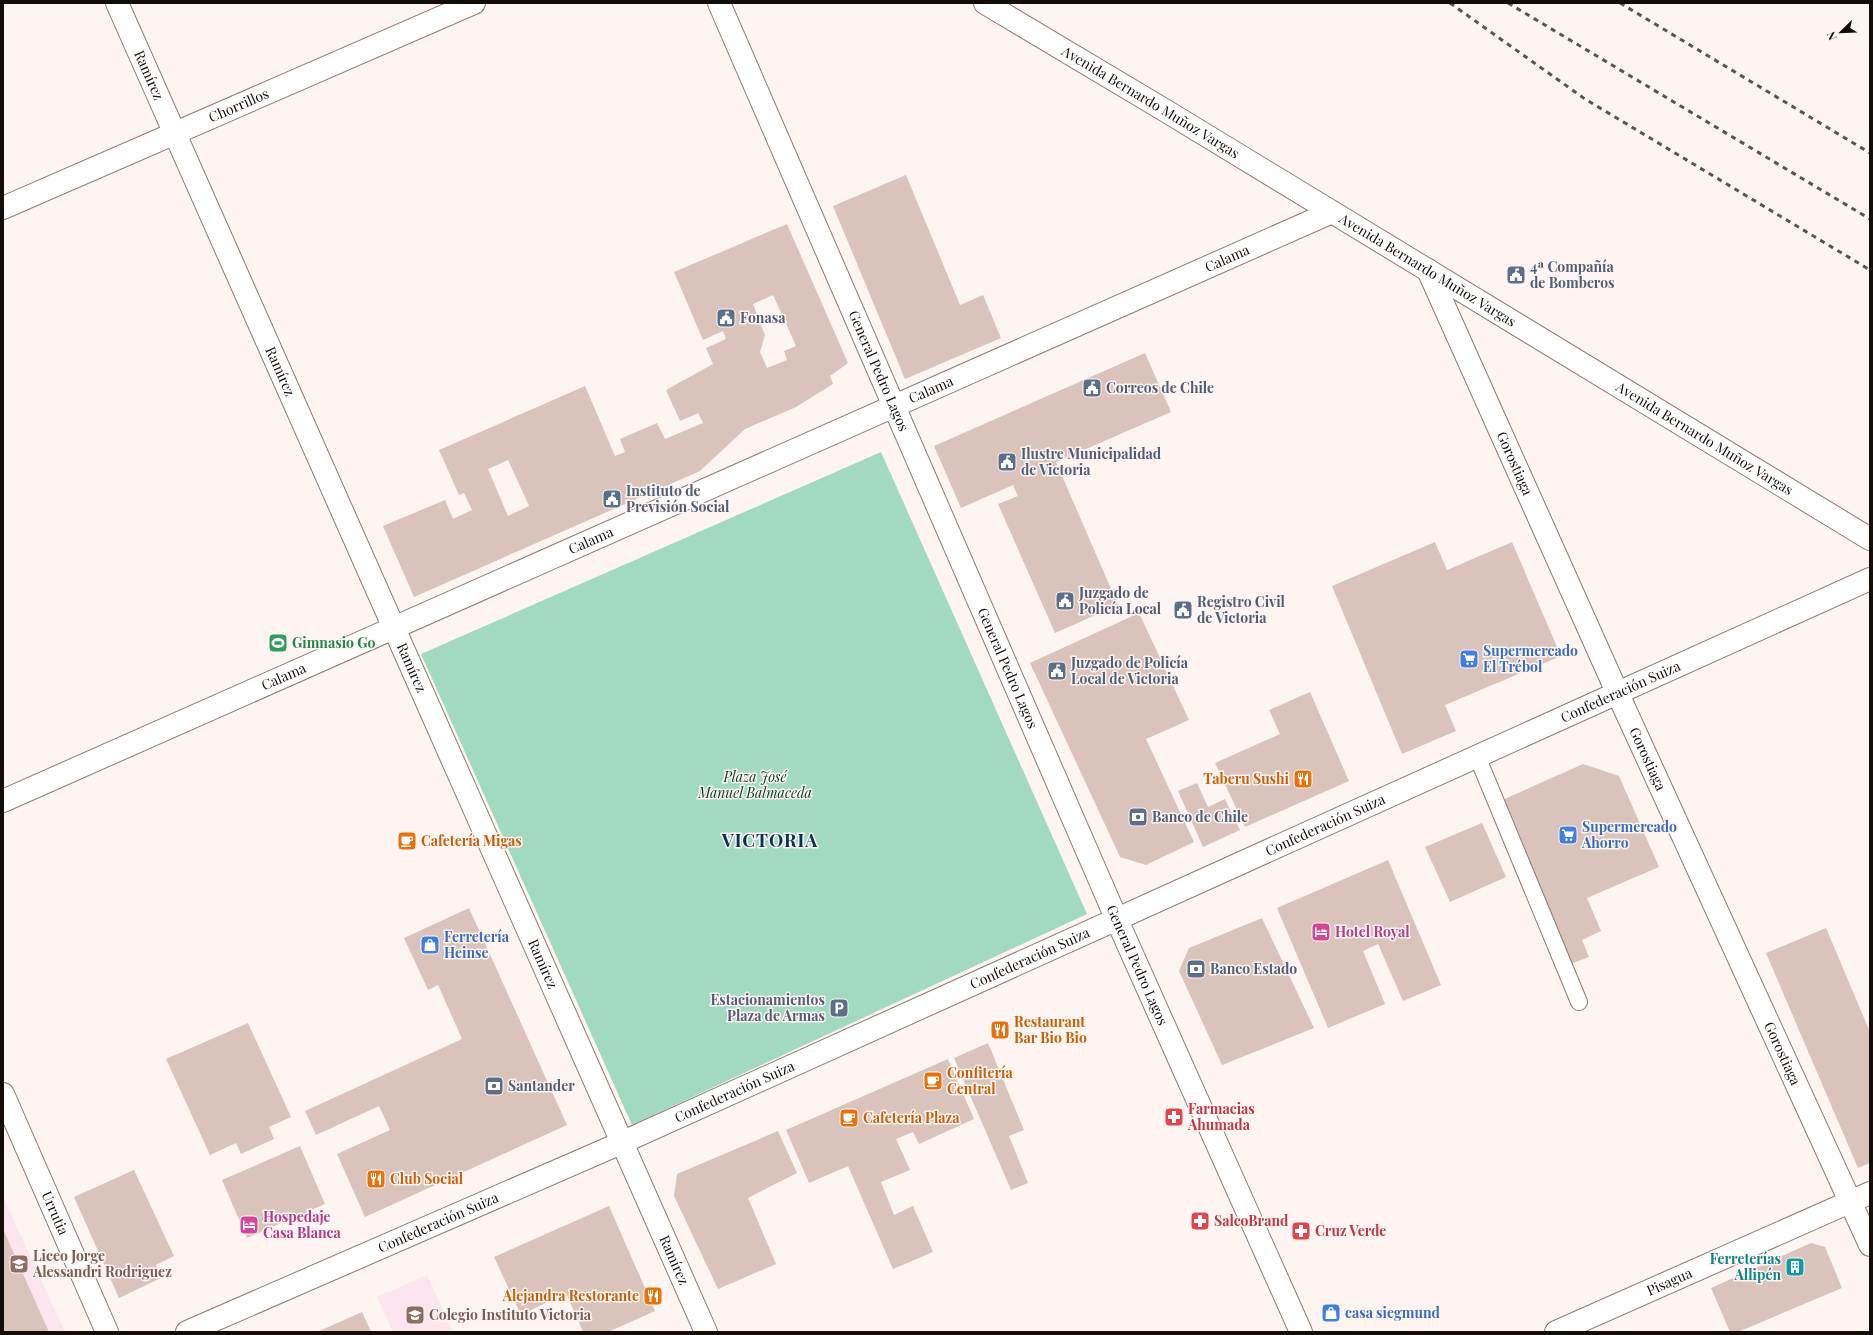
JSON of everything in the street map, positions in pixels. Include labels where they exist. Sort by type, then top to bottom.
[{"type":"street","name":"Ramírez","points":[[118,3],[621,1143],[706,1332]]},
{"type":"street","name":"Chorrillos","points":[[3,208],[474,3]]},
{"type":"street","name":"General Pedro Lagos","points":[[719,3],[1117,920],[1301,1332]]},
{"type":"street","name":"Avenida Bernardo Muñoz Vargas","points":[[985,3],[1870,539]]},
{"type":"street","name":"Calama","points":[[3,801],[1332,212]]},
{"type":"street","name":"Gorostiaga","points":[[1428,270],[1617,692],[1860,1198],[1870,1245]]},
{"type":"street","name":"Confederación Suiza","points":[[187,1332],[621,1143],[1870,579]]},
{"type":"street","name":"Urrutia","points":[[3,1094],[107,1332]]},
{"type":"street","name":"Pisagua","points":[[1556,1332],[1860,1198]]},
{"type":"lane","points":[[1477,756],[1580,1002]]},
{"type":"shaded area","name":"Liceo Jorge Alessandri Rodriguez","points":[[3,1197],[65,1332],[3,1332]]},
{"type":"shaded area","name":"Colegio Instituto Victoria","points":[[427,1275],[453,1332],[393,1332],[377,1297]]},
{"type":"green space","name":"Plaza José Manuel Balmaceda","points":[[881,452],[1087,914],[632,1125],[421,654]]},
{"type":"building","points":[[906,175],[960,305],[983,295],[1001,338],[905,379],[833,206]]},
{"type":"building","points":[[787,224],[848,363],[830,376],[833,384],[796,407],[745,429],[700,471],[414,597],[383,526],[445,500],[453,519],[472,510],[464,493],[459,495],[439,450],[585,386],[615,456],[625,452],[620,439],[657,423],[665,439],[703,423],[698,413],[680,421],[666,390],[713,364],[706,348],[726,339],[723,331],[703,340],[674,272]],"holes":[[[773,295],[796,346],[784,351],[787,360],[767,368],[760,352],[765,335],[753,304]],[[508,460],[529,506],[508,516],[488,469]]]},
{"type":"building","points":[[1145,353],[1171,412],[1056,462],[1118,605],[1055,633],[998,504],[1018,496],[1013,485],[961,508],[934,446]]},
{"type":"building","points":[[1435,542],[1447,570],[1512,542],[1561,656],[1445,705],[1456,731],[1402,754],[1332,586]]},
{"type":"building","points":[[1139,613],[1189,720],[1146,739],[1194,842],[1146,865],[1120,857],[1030,663]]},
{"type":"building","points":[[1310,692],[1349,781],[1245,827],[1215,763],[1280,734],[1269,710]]},
{"type":"building","points":[[1583,764],[1619,776],[1659,867],[1587,898],[1601,931],[1582,940],[1589,957],[1568,965],[1500,801]]},
{"type":"building","points":[[1197,783],[1208,807],[1225,799],[1240,830],[1203,847],[1178,791]]},
{"type":"building","points":[[1482,823],[1506,877],[1450,902],[1425,847]]},
{"type":"building","points":[[1388,860],[1441,985],[1403,1001],[1378,944],[1363,951],[1385,1004],[1328,1028],[1277,908]]},
{"type":"building","points":[[469,908],[567,1125],[365,1217],[337,1154],[390,1130],[379,1106],[316,1135],[305,1111],[462,1039],[438,985],[428,990],[404,938]]},
{"type":"building","points":[[1262,918],[1314,1028],[1222,1065],[1179,971],[1189,948]]},
{"type":"building","points":[[1826,928],[1870,1032],[1870,1163],[1858,1168],[1766,953]]},
{"type":"building","points":[[248,1023],[291,1117],[269,1127],[274,1139],[241,1154],[236,1143],[210,1155],[166,1059]]},
{"type":"building","points":[[988,1043],[1024,1130],[1009,1136],[1028,1183],[1011,1190],[954,1058]]},
{"type":"building","points":[[948,1059],[974,1119],[919,1144],[913,1132],[896,1139],[910,1170],[881,1182],[894,1215],[913,1206],[933,1252],[893,1269],[848,1166],[809,1183],[786,1130]]},
{"type":"building","points":[[778,1131],[797,1173],[748,1198],[776,1264],[718,1289],[674,1196],[677,1174]]},
{"type":"building","points":[[300,1146],[325,1204],[247,1238],[222,1180]]},
{"type":"building","points":[[134,1170],[174,1256],[156,1265],[161,1278],[119,1298],[74,1197]]},
{"type":"building","points":[[609,1206],[655,1311],[608,1332],[583,1332],[566,1293],[521,1315],[494,1257]]},
{"type":"building","points":[[3,1229],[49,1332],[3,1332]]},
{"type":"building","name":"Ferreterías Allipén","points":[[1811,1243],[1825,1247],[1842,1288],[1738,1332],[1730,1332],[1711,1288]]},
{"type":"building","points":[[362,1312],[371,1332],[317,1332]]},
{"type":"railway","points":[[1450,3],[1585,99],[1870,270]]},
{"type":"railway","points":[[1508,3],[1870,219]]},
{"type":"railway","points":[[1620,3],[1870,153]]},
{"type":"place","name":"4ª Compañía de Bomberos","points":[[1516,275]]},
{"type":"place","name":"Fonasa","points":[[726,318]]},
{"type":"place","name":"Correos de Chile","points":[[1092,388]]},
{"type":"place","name":"Ilustre Municipalidad de Victoria","points":[[1007,462]]},
{"type":"place","name":"Instituto de Previsión Social","points":[[612,499]]},
{"type":"place","name":"Juzgado de Policía Local","points":[[1065,601]]},
{"type":"place","name":"Registro Civil de Victoria","points":[[1183,610]]},
{"type":"place","name":"Gimnasio Go","points":[[278,643]]},
{"type":"place","name":"Supermercado El Trébol","points":[[1469,659]]},
{"type":"place","name":"Juzgado de Policía Local de Victoria","points":[[1057,671]]},
{"type":"place","name":"Taberu Sushi","points":[[1303,779]]},
{"type":"place","name":"Banco de Chile","points":[[1138,817]]},
{"type":"place","name":"Supermercado Ahorro","points":[[1568,835]]},
{"type":"place","name":"Cafetería Migas","points":[[407,841]]},
{"type":"place","name":"Hotel Royal","points":[[1321,932]]},
{"type":"place","name":"Ferretería Heinse","points":[[430,945]]},
{"type":"place","name":"Banco Estado","points":[[1196,969]]},
{"type":"place","name":"Estacionamientos Plaza de Armas","points":[[839,1008]]},
{"type":"place","name":"Restaurant Bar Bio Bio","points":[[1000,1030]]},
{"type":"place","name":"Confitería Central","points":[[933,1081]]},
{"type":"place","name":"Santander","points":[[494,1086]]},
{"type":"place","name":"Farmacias Ahumada","points":[[1174,1117]]},
{"type":"place","name":"Cafetería Plaza","points":[[849,1118]]},
{"type":"place","name":"Club Social","points":[[376,1179]]},
{"type":"place","name":"SalcoBrand","points":[[1200,1221]]},
{"type":"place","name":"Hospedaje Casa Blanca","points":[[249,1225]]},
{"type":"place","name":"Cruz Verde","points":[[1301,1231]]},
{"type":"place","name":"Liceo Jorge Alessandri Rodriguez","points":[[19,1264]]},
{"type":"place","name":"Ferreterías Allipén","points":[[1795,1267]]},
{"type":"place","name":"Alejandra Restorante","points":[[653,1296]]},
{"type":"place","name":"casa siegmund","points":[[1331,1313]]},
{"type":"place","name":"Colegio Instituto Victoria","points":[[415,1315]]},
{"type":"district","name":"VICTORIA","points":[[770,841]]}]
